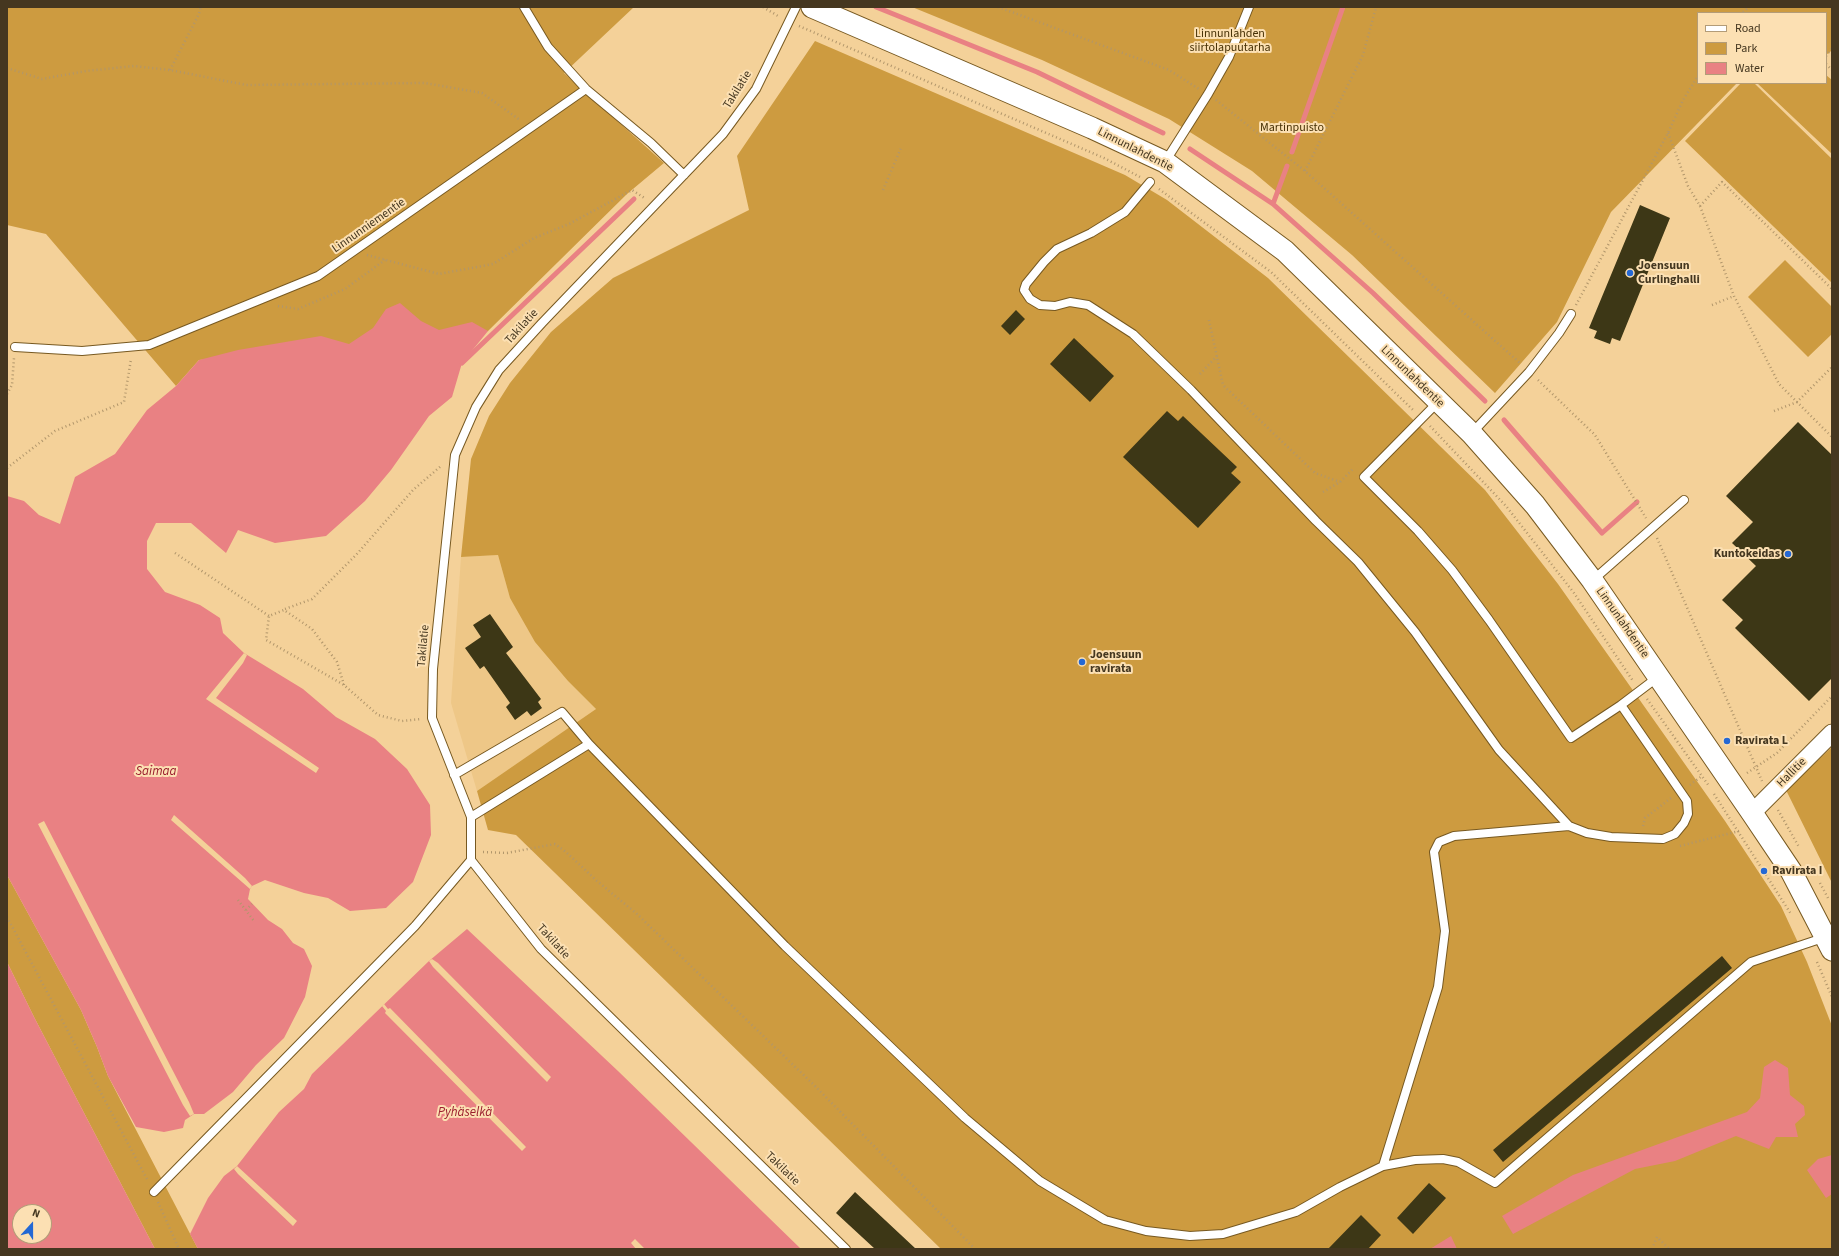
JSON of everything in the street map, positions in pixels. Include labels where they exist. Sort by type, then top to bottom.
[{"type":"street","name":"Linnunlahdentie","points":[[812,7],[1092,128],[1164,162],[1285,251],[1472,434],[1535,505],[1592,580],[1791,871],[1822,944]]},
{"type":"street","name":"Hallitie","points":[[1752,812],[1832,733]]},
{"type":"lane","points":[[524,7],[548,47],[586,89],[651,143],[684,175]]},
{"type":"lane","name":"Takilatie","points":[[796,7],[756,89],[723,134],[499,370],[476,407],[454,454],[433,669],[432,718],[471,816],[471,855],[541,949],[846,1249]]},
{"type":"lane","points":[[1164,162],[1208,94],[1229,57],[1249,7]]},
{"type":"lane","name":"Linnunniementie","points":[[14,347],[82,351],[148,345],[318,276],[586,89]]},
{"type":"lane","points":[[1150,182],[1125,212],[1091,233],[1058,249],[1044,262],[1026,284],[1024,290],[1030,300],[1040,305],[1055,306],[1070,302],[1088,305],[1133,334],[1191,390],[1316,521],[1358,562],[1415,632],[1499,750],[1569,826],[1587,834],[1641,839],[1663,839],[1680,830],[1688,814],[1687,801],[1621,705]]},
{"type":"lane","points":[[1472,434],[1529,372],[1560,333],[1571,314]]},
{"type":"lane","points":[[1438,402],[1364,477],[1418,531],[1452,570],[1489,620],[1571,738],[1621,705],[1659,676]]},
{"type":"lane","points":[[1592,580],[1684,500]]},
{"type":"lane","points":[[454,775],[562,712],[589,744],[786,946],[965,1118],[1040,1181],[1105,1220],[1146,1231],[1182,1235],[1223,1234],[1296,1212],[1340,1187],[1383,1166],[1415,1160],[1443,1159],[1458,1162],[1495,1183],[1751,962],[1822,944]]},
{"type":"lane","points":[[471,816],[589,744]]},
{"type":"lane","points":[[1383,1166],[1438,987],[1445,931],[1434,852],[1439,842],[1454,836],[1569,826]]},
{"type":"lane","points":[[154,1192],[415,926],[471,855]]},
{"type":"path","points":[[170,70],[199,14],[201,7]]},
{"type":"path","points":[[763,7],[788,21],[1104,158],[1150,182],[1270,272],[1421,418],[1506,506],[1574,593],[1640,691],[1702,776],[1739,831],[1793,917]]},
{"type":"path","points":[[998,7],[1169,70],[1208,94],[1305,171],[1529,372],[1595,435],[1653,528],[1755,769],[1801,850]]},
{"type":"path","points":[[1305,171],[1362,55],[1376,7]]},
{"type":"path","points":[[1743,12],[1749,7]]},
{"type":"path","points":[[7,68],[42,79],[86,71],[134,66],[170,70],[246,85],[425,83],[482,93],[530,128]]},
{"type":"path","points":[[1571,314],[1668,133],[1683,100],[1697,78]]},
{"type":"path","points":[[1668,133],[1688,186],[1700,206],[1734,296],[1779,384],[1832,437]]},
{"type":"path","points":[[883,190],[901,148]]},
{"type":"path","points":[[1700,206],[1722,182],[1832,289]]},
{"type":"path","points":[[353,252],[439,274],[493,264],[534,238],[569,224],[632,190],[654,207]]},
{"type":"path","points":[[254,302],[298,309],[344,289],[386,260]]},
{"type":"path","points":[[1712,305],[1734,296]]},
{"type":"path","points":[[1209,320],[1224,385],[1315,473],[1340,482]]},
{"type":"path","points":[[7,394],[12,385],[14,347]]},
{"type":"path","points":[[7,468],[55,431],[124,402],[134,347]]},
{"type":"path","points":[[1200,374],[1217,356]]},
{"type":"path","points":[[1774,411],[1797,402],[1832,367]]},
{"type":"path","points":[[269,616],[312,599],[356,555],[413,490],[454,454]]},
{"type":"path","points":[[1323,492],[1333,487]]},
{"type":"path","points":[[175,553],[269,616]]},
{"type":"path","points":[[284,610],[312,629],[337,662],[344,685]]},
{"type":"path","points":[[269,616],[266,640],[344,685],[378,715],[402,721],[432,718]]},
{"type":"path","points":[[1729,781],[1755,769],[1777,753],[1832,696]]},
{"type":"path","points":[[1641,839],[1645,818],[1702,776]]},
{"type":"path","points":[[1678,846],[1739,831]]},
{"type":"path","points":[[471,855],[507,853],[555,844],[566,852],[597,881],[637,914],[815,1086],[975,1249]]},
{"type":"path","points":[[1817,877],[1830,902]]},
{"type":"path","points":[[238,900],[254,920]]},
{"type":"path","points":[[246,910],[252,904]]},
{"type":"path","points":[[7,917],[154,1192],[179,1249]]},
{"type":"path","points":[[1822,944],[1832,997]]},
{"type":"path","points":[[1652,1249],[1657,1237],[1669,1249]]},
{"type":"shaded area","points":[[498,555],[510,598],[568,681],[596,709],[477,791],[451,703],[461,557]]},
{"type":"green space","points":[[7,7],[634,7],[564,73],[664,163],[627,194],[488,331],[454,340],[199,360],[176,386],[46,234],[7,225]]},
{"type":"green space","points":[[912,7],[1832,7],[1832,50],[1828,54],[1827,12],[1697,12],[1697,84],[1736,84],[1611,212],[1557,322],[1495,393],[1352,255],[1252,171],[1169,119],[1042,60]]},
{"type":"green space","name":"Joensuun ravirata","points":[[815,41],[1125,175],[1167,200],[1268,278],[1485,490],[1558,584],[1725,821],[1781,906],[1807,962],[1832,1026],[1832,1249],[941,1249],[516,835],[488,830],[477,791],[596,709],[568,681],[535,642],[510,598],[498,555],[461,557],[471,459],[489,416],[510,383],[551,332],[613,278],[749,210],[737,156]]},
{"type":"green space","points":[[1827,76],[1832,80],[1832,154],[1758,84],[1827,84]]},
{"type":"green space","points":[[1740,84],[1755,84],[1832,159],[1832,283],[1685,141]]},
{"type":"green space","points":[[1785,260],[1832,307],[1832,334],[1808,357],[1748,297]]},
{"type":"green space","points":[[1832,747],[1832,883],[1786,790]]},
{"type":"green space","points":[[7,875],[81,1010],[108,1076],[198,1249],[155,1249],[34,1017],[7,962]]},
{"type":"water","name":"Saimaa","points":[[400,303],[421,321],[439,330],[472,322],[488,331],[462,363],[452,397],[429,416],[391,470],[365,501],[326,536],[275,543],[238,530],[226,553],[191,523],[156,523],[147,541],[147,569],[165,592],[200,605],[220,618],[223,633],[244,653],[303,689],[336,717],[375,739],[407,769],[430,805],[431,835],[413,882],[386,908],[350,911],[328,898],[304,893],[265,880],[252,886],[248,899],[268,920],[282,929],[293,943],[304,949],[312,966],[305,997],[284,1038],[256,1065],[233,1092],[204,1114],[194,1114],[185,1120],[183,1128],[164,1132],[136,1127],[108,1076],[81,1010],[7,875],[7,496],[24,501],[39,515],[60,524],[75,477],[115,454],[147,410],[176,386],[199,360],[238,350],[321,336],[349,344],[373,328],[386,309]]},
{"type":"water","name":"Pyhäselkä","points":[[467,929],[618,1071],[801,1249],[198,1249],[190,1234],[208,1198],[224,1176],[237,1166],[279,1112],[304,1089],[312,1074],[429,961]]},
{"type":"water","points":[[7,962],[34,1017],[155,1249],[7,1249]]},
{"type":"water","points":[[1775,1060],[1788,1068],[1790,1095],[1804,1106],[1805,1115],[1795,1124],[1798,1137],[1776,1137],[1769,1149],[1736,1136],[1675,1161],[1635,1169],[1513,1234],[1502,1216],[1573,1175],[1747,1112],[1760,1098],[1764,1067]]},
{"type":"water","points":[[1832,1155],[1832,1194],[1826,1198],[1807,1170],[1818,1159]]},
{"type":"water","points":[[1451,1236],[1457,1249],[1430,1249]]},
{"type":"pier","points":[[244,653],[247,655],[243,663],[216,698],[319,768],[316,773],[206,699]]},
{"type":"pier","points":[[174,815],[245,878],[252,886],[250,889],[171,820]]},
{"type":"pier","points":[[44,821],[194,1114],[190,1116],[183,1105],[38,824]]},
{"type":"pier","points":[[432,959],[438,963],[551,1077],[547,1082],[433,967],[429,961]]},
{"type":"pier","points":[[384,1004],[388,1009],[390,1008],[526,1147],[522,1151],[385,1013],[386,1011],[382,1006]]},
{"type":"pier","points":[[237,1166],[297,1221],[293,1226],[238,1174],[234,1169]]},
{"type":"pier","points":[[635,1239],[645,1249],[636,1249],[631,1243]]},
{"type":"building","name":"Joensuun Curlinghalli","points":[[1640,205],[1670,218],[1620,341],[1612,338],[1610,344],[1594,338],[1597,331],[1589,328]]},
{"type":"building","points":[[1016,310],[1025,319],[1010,335],[1001,326]]},
{"type":"building","points":[[1074,338],[1114,376],[1090,402],[1050,364]]},
{"type":"building","points":[[1167,411],[1178,421],[1183,416],[1237,467],[1231,473],[1241,482],[1198,528],[1123,457]]},
{"type":"building","name":"Kuntokeidas","points":[[1798,422],[1832,455],[1832,678],[1809,701],[1735,628],[1743,620],[1722,600],[1756,566],[1732,543],[1753,522],[1726,496]]},
{"type":"building","points":[[490,614],[513,647],[506,653],[541,699],[538,702],[542,708],[531,716],[527,711],[515,720],[506,707],[510,703],[484,666],[480,669],[465,648],[481,637],[473,625]]},
{"type":"building","points":[[1722,956],[1732,968],[1503,1162],[1493,1150]]},
{"type":"building","points":[[1429,1183],[1446,1198],[1413,1234],[1397,1218]]},
{"type":"building","points":[[855,1192],[916,1249],[875,1249],[836,1213]]},
{"type":"building","points":[[1361,1215],[1381,1235],[1368,1249],[1328,1249]]},
{"type":"waterway","points":[[876,7],[1037,72],[1163,133]]},
{"type":"waterway","points":[[1292,152],[1343,7]]},
{"type":"waterway","points":[[1190,149],[1273,204],[1287,166]]},
{"type":"waterway","points":[[462,363],[634,199]]},
{"type":"waterway","points":[[1273,204],[1373,293],[1485,401]]},
{"type":"waterway","points":[[1504,420],[1602,533],[1637,502]]},
{"type":"place","name":"Joensuun Curlinghalli","points":[[1630,273]]},
{"type":"place","name":"Kuntokeidas","points":[[1788,554]]},
{"type":"place","name":"Joensuun ravirata","points":[[1082,662]]},
{"type":"place","name":"Ravirata L","points":[[1727,741]]},
{"type":"place","name":"Ravirata I","points":[[1764,871]]},
{"type":"park label","name":"Linnunlahden siirtolapuutarha","points":[[1230,41]]},
{"type":"park label","name":"Martinpuisto","points":[[1292,128]]}]
